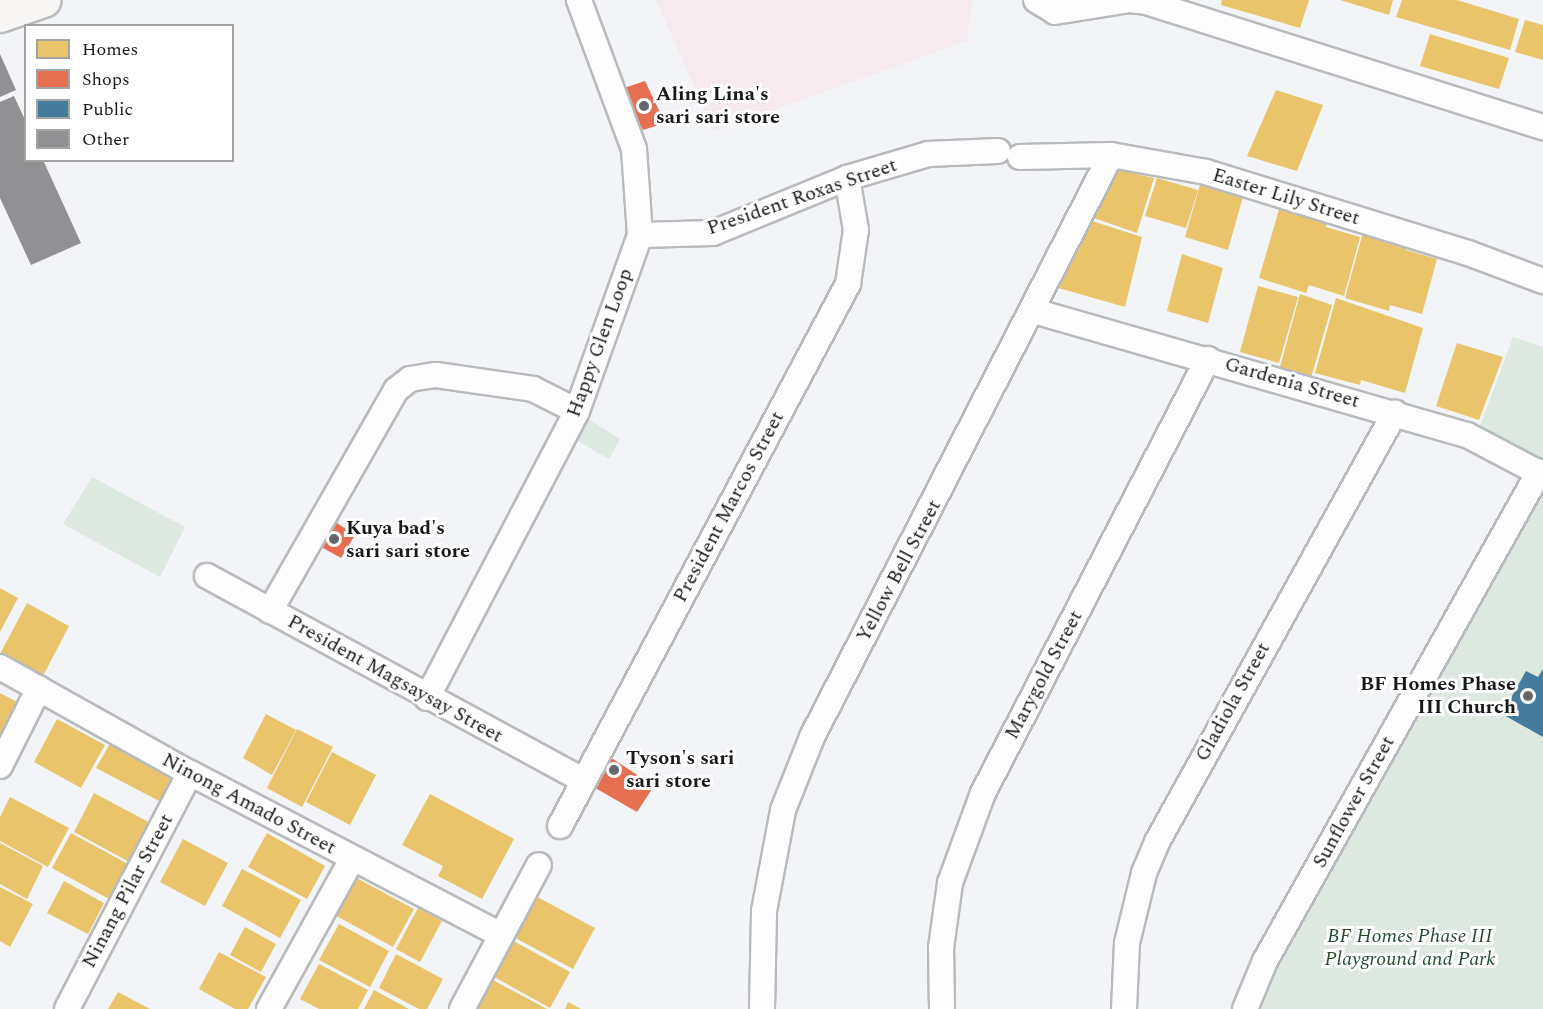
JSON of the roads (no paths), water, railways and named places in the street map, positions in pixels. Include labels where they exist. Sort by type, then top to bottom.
[{"type":"main road","points":[[0,15],[43,0]]},
{"type":"street","name":"Happy Glen Loop","points":[[427,698],[577,411],[640,235],[634,149],[579,0]]},
{"type":"street","points":[[1036,0],[1055,12],[1146,2],[1543,127]]},
{"type":"street","name":"President Roxas Street","points":[[640,235],[712,233],[847,178],[928,154],[1009,154]]},
{"type":"street","name":"Easter Lily Street","points":[[1009,154],[1111,155],[1206,172],[1468,253],[1543,281]]},
{"type":"street","name":"Yellow Bell Street","points":[[762,1009],[764,911],[787,800],[812,737],[1034,311],[1111,155]]},
{"type":"street","name":"President Marcos Street","points":[[560,826],[848,284],[856,230],[847,178]]},
{"type":"street","name":"Gardenia Street","points":[[1034,311],[1395,412],[1467,435],[1541,473]]},
{"type":"street","name":"Marygold Street","points":[[942,1009],[941,948],[950,884],[983,793],[1208,360]]},
{"type":"street","points":[[270,611],[396,390],[410,379],[436,375],[533,389],[577,411]]},
{"type":"street","name":"Gladiola Street","points":[[1124,1009],[1122,983],[1129,933],[1144,873],[1157,842],[1395,412]]},
{"type":"street","name":"Sunflower Street","points":[[1245,1009],[1265,962],[1541,473]]},
{"type":"street","name":"President Magsaysay Street","points":[[207,576],[427,698],[584,781]]},
{"type":"street","name":"Ninong Amado Street","points":[[0,667],[190,773],[501,935]]},
{"type":"street","points":[[0,766],[39,688]]},
{"type":"street","name":"Ninang Pilar Street","points":[[67,1009],[190,773]]},
{"type":"street","points":[[269,1009],[352,859]]},
{"type":"street","points":[[462,1009],[539,865]]},
{"type":"place","name":"Aling Lina's sari sari store","points":[[644,106]]},
{"type":"place","name":"Kuya bad's sari sari store","points":[[334,539]]},
{"type":"place","name":"BF Homes Phase III Church","points":[[1528,696]]},
{"type":"place","name":"Tyson's sari sari store","points":[[614,770]]},
{"type":"park label","name":"BF Homes Phase III Playground and Park","points":[[1410,948]]}]
